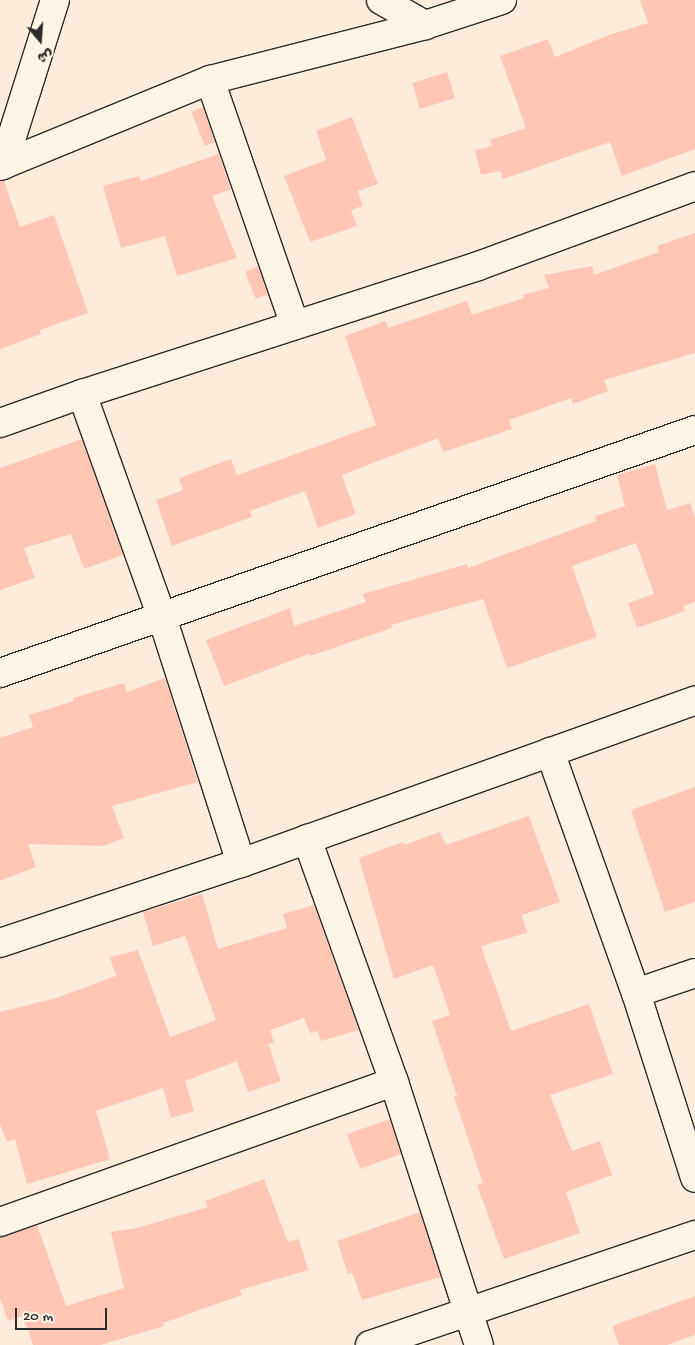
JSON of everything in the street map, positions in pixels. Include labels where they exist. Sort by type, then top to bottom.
[{"type":"street","points":[[1,166],[55,0]]},
{"type":"street","points":[[381,0],[425,25]]},
{"type":"street","points":[[1,166],[210,80],[425,25],[502,0]]},
{"type":"street","points":[[210,80],[296,325]]},
{"type":"street","points":[[0,423],[82,394],[478,266],[695,186]]},
{"type":"street","points":[[82,394],[162,617],[241,863]]},
{"type":"street","points":[[0,673],[695,430]]},
{"type":"street","points":[[0,943],[241,863],[695,700]]},
{"type":"street","points":[[550,752],[636,993],[695,1178]]},
{"type":"street","points":[[307,839],[394,1082],[479,1345]]},
{"type":"street","points":[[636,993],[695,973]]},
{"type":"street","points":[[0,1222],[394,1082]]},
{"type":"street","points":[[370,1345],[695,1236]]},
{"type":"building","points":[[640,0],[695,0],[695,149],[622,176],[610,142],[503,179],[500,171],[481,175],[475,150],[492,146],[490,140],[526,128],[500,56],[548,39],[555,57],[609,35],[648,23]]},
{"type":"building","points":[[447,72],[455,98],[420,109],[412,83]]},
{"type":"building","points":[[203,107],[215,142],[205,146],[191,112]]},
{"type":"building","points":[[352,117],[378,184],[358,191],[363,206],[351,210],[357,226],[310,242],[284,176],[326,160],[316,131]]},
{"type":"building","points":[[219,154],[231,189],[212,196],[237,258],[177,276],[165,236],[121,248],[103,186],[139,176],[141,181]]},
{"type":"building","points":[[0,181],[4,181],[20,227],[54,215],[88,313],[40,330],[41,334],[0,349]]},
{"type":"building","points":[[695,233],[695,353],[604,380],[608,391],[573,404],[571,398],[509,420],[512,429],[443,452],[438,438],[342,475],[356,514],[318,528],[305,491],[250,511],[252,517],[172,546],[156,500],[183,490],[179,478],[231,459],[237,475],[376,425],[345,336],[386,321],[388,328],[467,301],[472,315],[524,298],[523,295],[549,288],[544,275],[592,266],[594,275],[659,252],[657,246]]},
{"type":"building","points":[[258,266],[268,294],[256,299],[245,272]]},
{"type":"building","points":[[82,439],[123,555],[84,569],[71,534],[24,548],[35,578],[0,590],[0,468]]},
{"type":"building","points":[[655,464],[667,510],[690,503],[695,518],[695,602],[683,606],[685,611],[637,628],[628,603],[654,594],[636,543],[572,566],[597,637],[507,668],[483,599],[391,625],[392,628],[310,656],[309,654],[224,686],[206,640],[290,608],[294,626],[366,602],[363,594],[467,564],[468,568],[596,521],[595,516],[625,506],[617,475]]},
{"type":"building","points":[[165,678],[198,782],[112,806],[124,838],[104,846],[28,844],[36,867],[0,881],[0,738],[33,727],[29,715],[74,701],[73,698],[124,683],[127,692]]},
{"type":"building","points":[[695,787],[695,902],[665,912],[631,810]]},
{"type":"building","points":[[529,816],[560,902],[522,915],[527,933],[481,946],[511,1031],[589,1004],[613,1074],[550,1095],[572,1151],[600,1141],[612,1175],[566,1192],[580,1233],[504,1259],[477,1185],[483,1183],[454,1097],[457,1096],[432,1021],[450,1015],[433,965],[394,979],[359,858],[403,842],[404,845],[440,832],[446,845]]},
{"type":"building","points":[[202,894],[218,949],[287,928],[283,914],[314,905],[359,1030],[321,1041],[318,1031],[310,1033],[304,1018],[270,1030],[274,1043],[268,1044],[281,1081],[248,1092],[237,1061],[185,1081],[194,1111],[171,1118],[163,1088],[96,1111],[110,1159],[27,1184],[15,1139],[7,1142],[0,1124],[0,1012],[56,998],[116,976],[110,957],[138,950],[170,1037],[216,1020],[185,936],[153,946],[143,912]]},
{"type":"building","points":[[390,1119],[401,1154],[360,1169],[347,1134]]},
{"type":"building","points":[[264,1179],[288,1242],[299,1239],[308,1270],[240,1290],[242,1295],[163,1323],[164,1326],[101,1345],[33,1345],[23,1316],[8,1321],[0,1298],[0,1237],[37,1225],[66,1306],[124,1288],[111,1232],[137,1228],[208,1207],[205,1201]]},
{"type":"building","points":[[420,1212],[441,1277],[362,1300],[352,1272],[348,1274],[337,1241]]},
{"type":"building","points":[[695,1296],[695,1335],[667,1345],[619,1345],[612,1326]]}]
